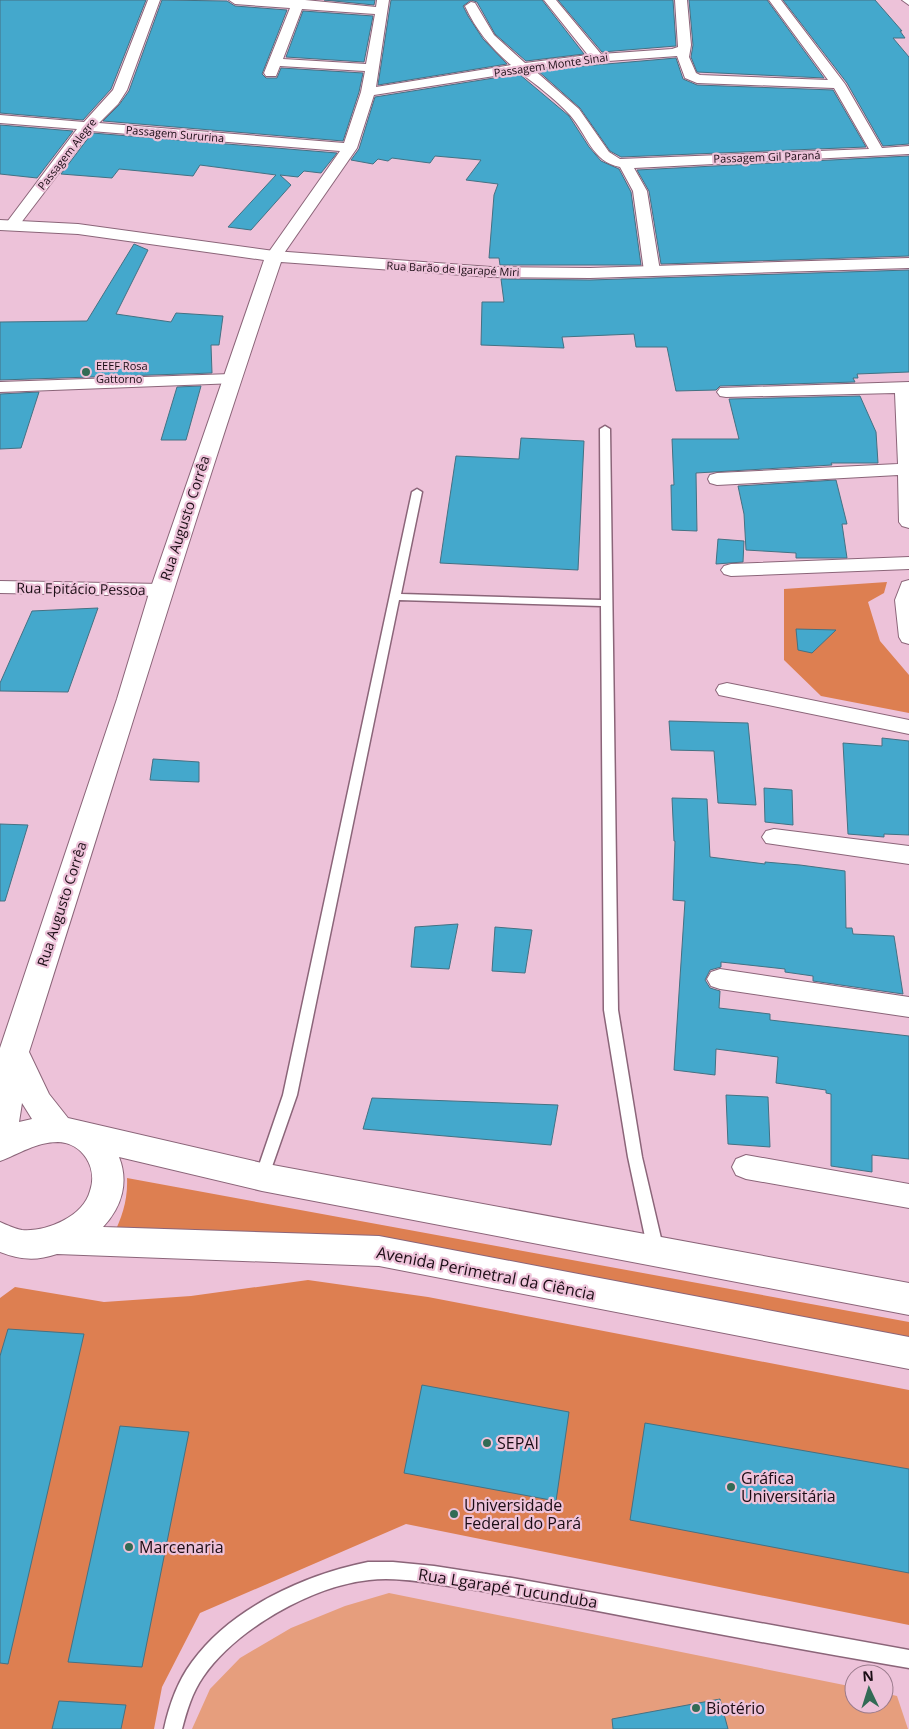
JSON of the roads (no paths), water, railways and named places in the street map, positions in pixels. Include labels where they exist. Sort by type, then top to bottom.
[{"type":"main road","name":"Rua Barão de Igarapé Miri","points":[[6,225],[87,230],[274,256],[491,272],[652,271],[909,263]]},
{"type":"main road","name":"Rua Augusto Corrêa","points":[[0,1146],[14,1052],[126,708],[162,590],[231,379],[274,256]]},
{"type":"main road","points":[[8,1247],[58,1240],[81,1228],[99,1210],[109,1188],[109,1167],[99,1149],[70,1132],[37,1102],[14,1052]]},
{"type":"main road","points":[[0,1146],[27,1133],[70,1132],[262,1177],[909,1299]]},
{"type":"main road","name":"Avenida Perimetral da Ciência","points":[[58,1240],[379,1251],[909,1353]]},
{"type":"street","name":"Passagem Alegre","points":[[6,225],[87,126],[113,101],[120,90],[154,0]]},
{"type":"street","points":[[235,0],[382,5]]},
{"type":"street","points":[[550,0],[597,57]]},
{"type":"street","points":[[681,0],[686,40],[683,57],[690,76],[697,79],[838,84]]},
{"type":"street","points":[[774,0],[838,84],[878,153]]},
{"type":"street","points":[[298,3],[273,67],[372,68]]},
{"type":"street","name":"Rua Augusto Corrêa","points":[[274,256],[350,148],[368,92],[382,5]]},
{"type":"street","points":[[471,6],[482,28],[497,46],[554,92],[584,123],[602,154],[612,161],[625,164],[640,191],[652,271]]},
{"type":"street","name":"Passagem Monte Sinai","points":[[368,92],[522,67],[597,57],[664,54],[684,49]]},
{"type":"street","name":"Passagem Sururina","points":[[0,118],[350,148]]},
{"type":"street","name":"Passagem Gil Paraná","points":[[625,164],[909,150]]},
{"type":"street","points":[[0,387],[231,379]]},
{"type":"street","points":[[726,392],[906,387],[909,522]]},
{"type":"street","points":[[717,479],[907,469]]},
{"type":"street","points":[[731,570],[909,563]]},
{"type":"street","points":[[909,586],[905,600],[909,637]]},
{"type":"street","name":"Rua Epitácio Pessoa","points":[[0,587],[162,590]]},
{"type":"street","points":[[727,690],[909,726]]},
{"type":"street","points":[[774,837],[909,855]]},
{"type":"street","points":[[720,979],[909,1007]]},
{"type":"street","points":[[746,1167],[909,1196]]},
{"type":"lane","points":[[605,429],[611,1010],[635,1157],[656,1251]]},
{"type":"lane","points":[[262,1177],[290,1095],[417,492]]},
{"type":"lane","points":[[395,596],[607,603]]},
{"type":"lane","name":"Rua Lgarapé Tucunduba","points":[[173,1729],[188,1685],[203,1662],[238,1629],[265,1610],[300,1592],[331,1580],[369,1571],[406,1572],[488,1582],[909,1659]]},
{"type":"place","name":"EEEF Rosa Gattorno","points":[[86,372]]},
{"type":"place","name":"SEPAI","points":[[487,1443]]},
{"type":"place","name":"Gráfica Universitária","points":[[731,1487]]},
{"type":"place","name":"Universidade Federal do Pará","points":[[454,1514]]},
{"type":"place","name":"Marcenaria","points":[[129,1547]]},
{"type":"place","name":"Biotério","points":[[696,1708]]}]
